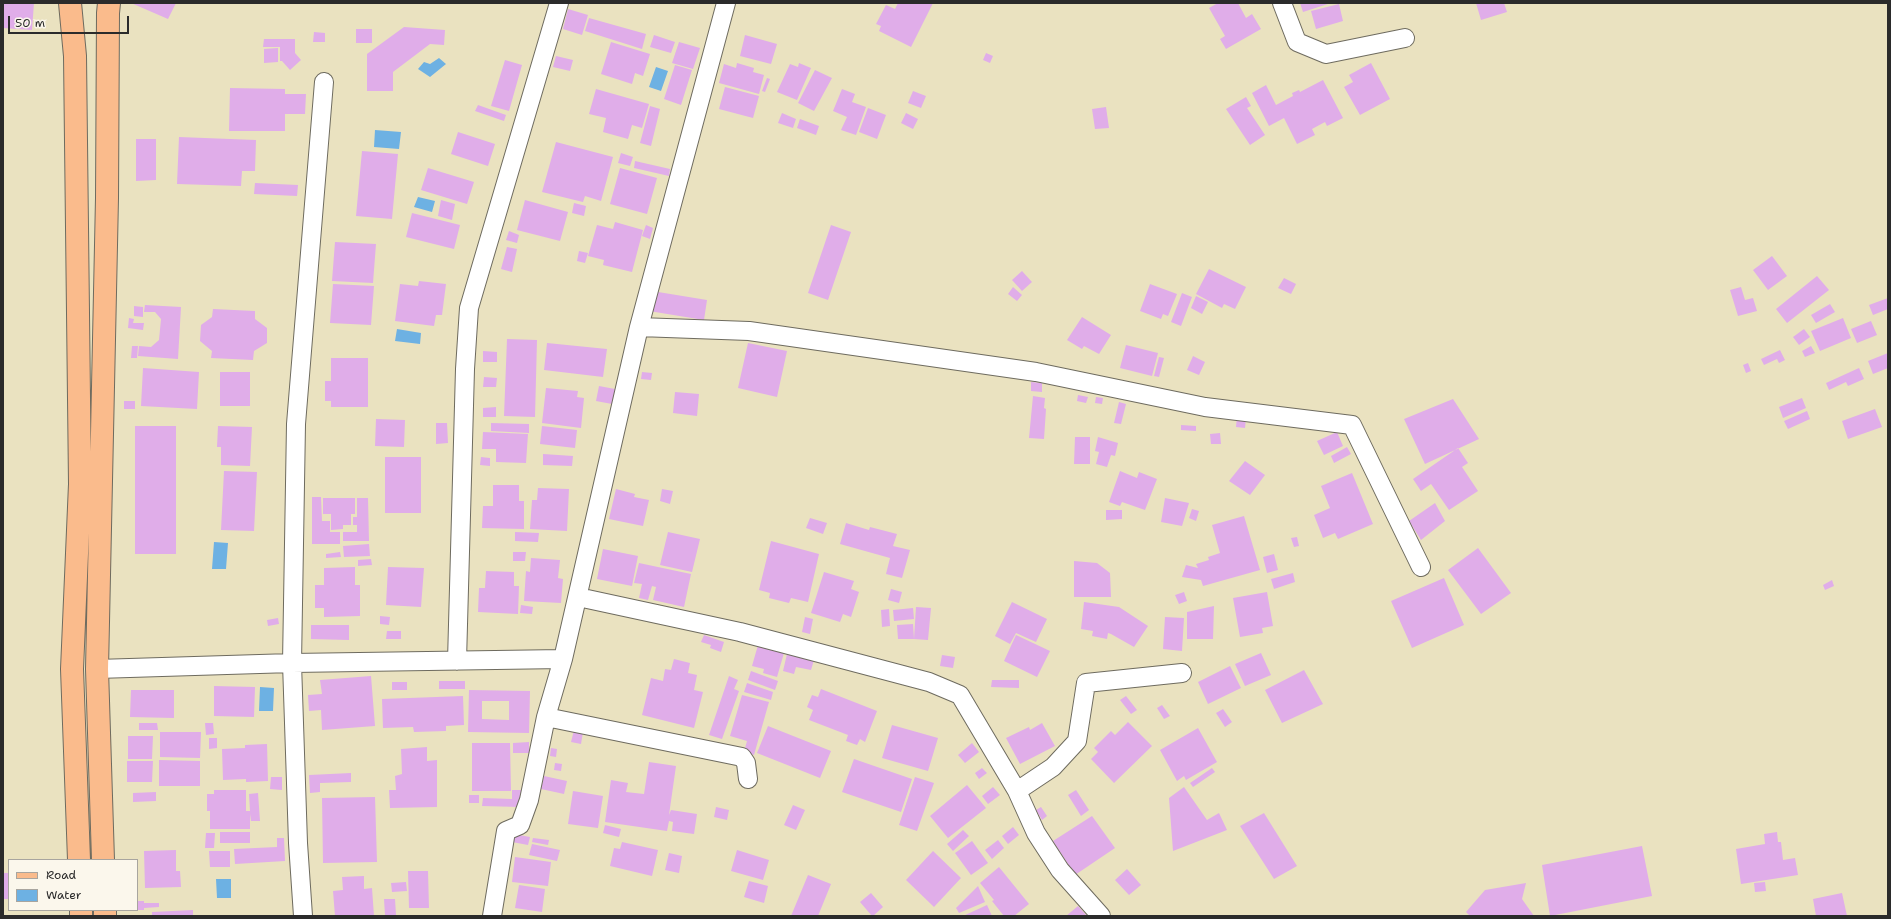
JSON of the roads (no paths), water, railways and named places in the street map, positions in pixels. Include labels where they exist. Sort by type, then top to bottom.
[{"type":"main road","points":[[70,3],[75,56],[80,484],[72,669],[79,859]]},
{"type":"main road","points":[[103,859],[97,669],[107,198],[109,3]]},
{"type":"street","points":[[457,661],[465,369],[469,308],[559,3]]},
{"type":"street","points":[[492,916],[506,832],[520,825],[529,800],[546,717],[564,659],[639,327],[726,3]]},
{"type":"street","points":[[1282,3],[1297,42],[1326,54],[1405,38]]},
{"type":"street","points":[[303,916],[298,843],[292,663],[296,424],[324,82]]},
{"type":"street","points":[[639,327],[749,331],[1036,372],[1205,407],[1352,425],[1421,567]]},
{"type":"street","points":[[578,597],[740,632],[929,682],[960,694],[1017,791],[1036,833],[1060,870],[1101,916]]},
{"type":"street","points":[[97,669],[292,663],[564,659]]},
{"type":"street","points":[[1017,791],[1053,767],[1078,741],[1086,683],[1182,674]]},
{"type":"street","points":[[546,717],[742,757],[746,763],[748,779]]},
{"type":"water","points":[[439,58],[446,64],[430,77],[418,69],[424,62],[430,64]]},
{"type":"water","points":[[656,67],[668,71],[661,91],[649,87]]},
{"type":"water","points":[[375,130],[401,132],[399,149],[374,147]]},
{"type":"water","points":[[418,197],[435,201],[432,212],[414,207]]},
{"type":"water","points":[[397,329],[421,333],[420,344],[395,341]]},
{"type":"water","points":[[214,542],[228,543],[226,569],[212,569]]},
{"type":"water","points":[[260,687],[274,688],[273,711],[259,711]]},
{"type":"water","points":[[216,879],[231,879],[231,898],[217,898]]}]
